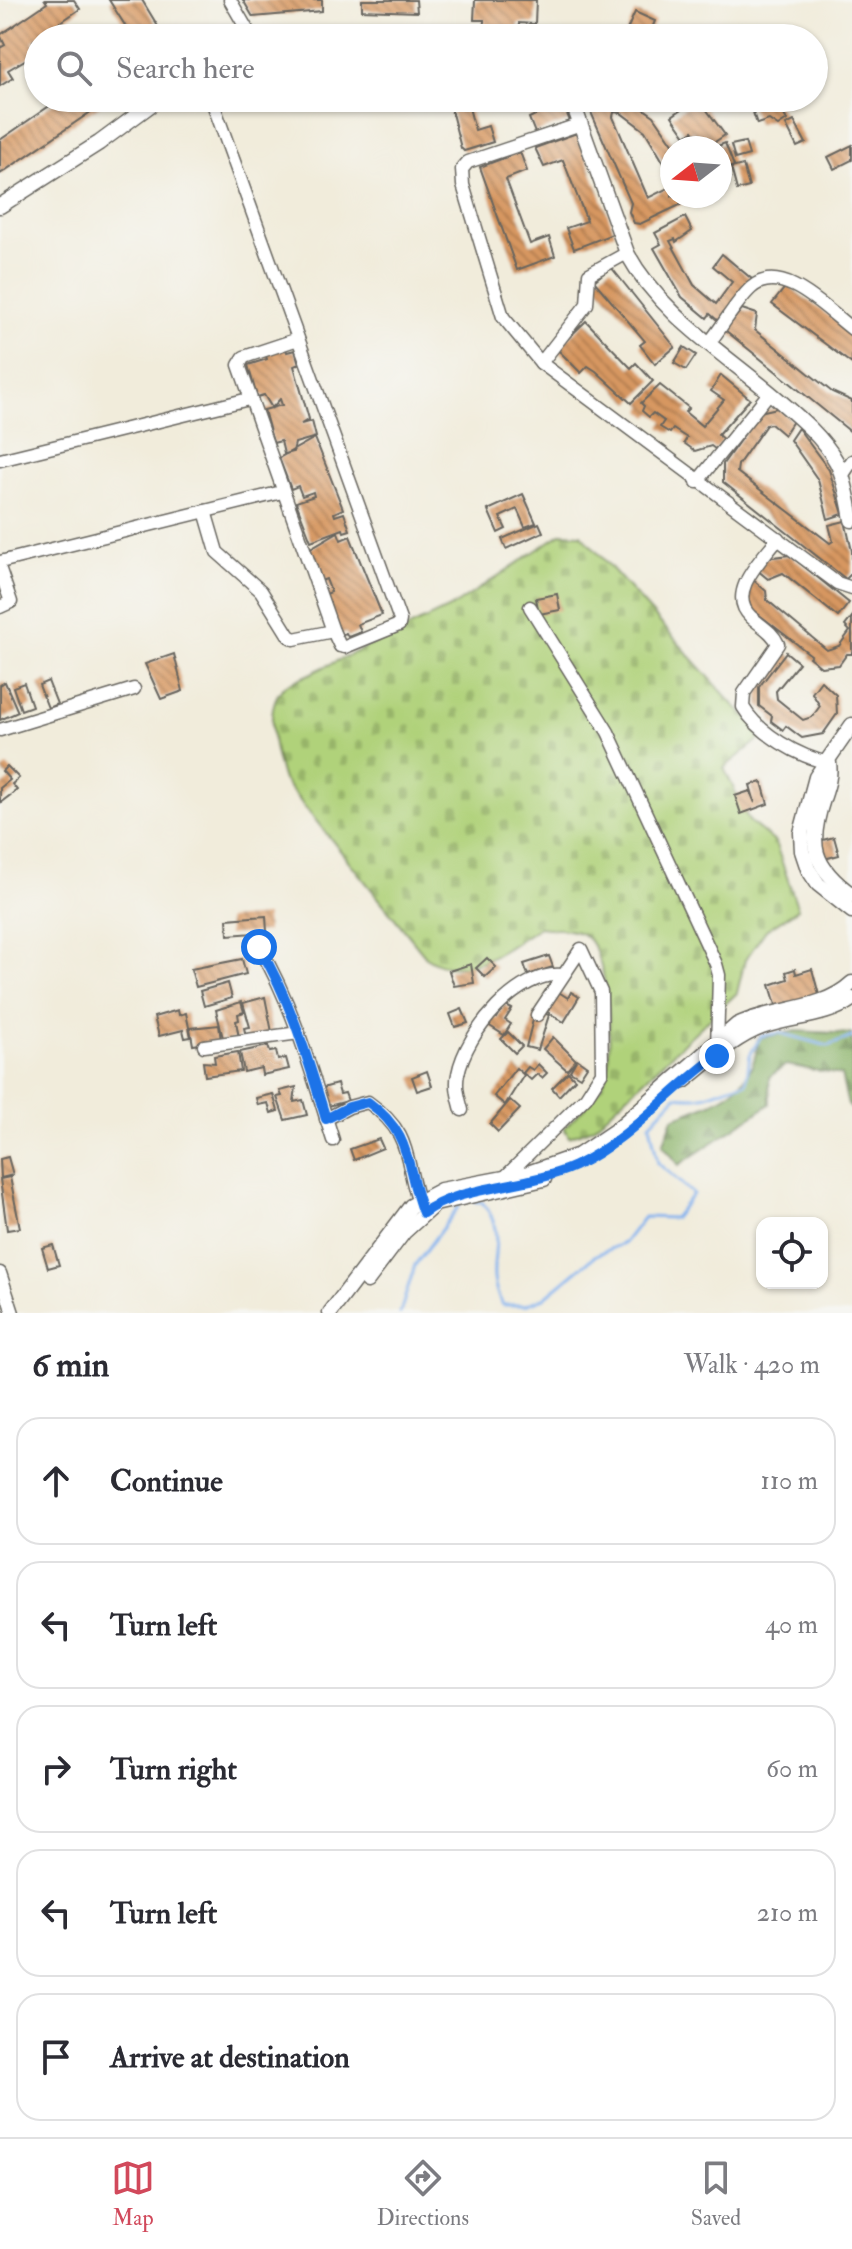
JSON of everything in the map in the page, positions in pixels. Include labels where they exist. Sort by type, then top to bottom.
[{"type":"street","points":[[230,0],[244,24]]},
{"type":"street","points":[[0,206],[99,143],[141,112]]},
{"type":"street","points":[[216,112],[400,620],[399,625],[345,647],[340,646],[333,631],[282,492],[249,399],[240,360],[298,339]]},
{"type":"street","points":[[576,112],[627,253],[652,292],[770,392],[825,444],[842,476],[852,520]]},
{"type":"street","points":[[581,124],[468,162],[462,169],[463,185],[503,317],[541,363],[697,482],[837,583],[852,588]]},
{"type":"street","points":[[541,363],[587,304],[589,274],[627,253]]},
{"type":"street","points":[[709,343],[751,288],[775,280],[793,285],[852,329]]},
{"type":"street","points":[[697,482],[770,392]]},
{"type":"street","points":[[0,460],[249,399]]},
{"type":"street","points":[[842,476],[852,461]]},
{"type":"street","points":[[0,562],[282,492]]},
{"type":"street","points":[[205,511],[217,552],[261,591],[289,636],[294,639],[333,631]]},
{"type":"street","points":[[778,538],[745,582],[743,605],[747,614],[773,635],[778,644],[744,693],[743,707],[780,742],[812,759],[829,763]]},
{"type":"street","points":[[0,570],[11,602],[0,607]]},
{"type":"street","points":[[530,607],[608,732],[716,964],[717,1056]]},
{"type":"street","points":[[0,730],[134,689]]},
{"type":"street","points":[[852,725],[829,763],[816,777],[804,816],[802,851],[818,884],[852,911]]},
{"type":"street","points":[[829,763],[828,786],[814,830],[814,847],[829,877],[852,895]]},
{"type":"street","points":[[259,947],[276,975],[299,1033],[333,1140]]},
{"type":"street","points":[[503,1179],[586,1097],[602,1072],[601,992],[581,949],[537,1015]]},
{"type":"street","points":[[462,1110],[457,1077],[460,1064],[491,1013],[532,979],[547,973],[563,975]]},
{"type":"street","points":[[330,1313],[393,1226],[441,1190],[503,1179],[556,1165],[596,1145],[717,1040],[749,1019],[823,1001],[840,994],[852,983]]},
{"type":"street","points":[[343,1313],[420,1207],[450,1197],[526,1184],[578,1165],[624,1134],[745,1034],[832,1010],[852,999]]},
{"type":"street","points":[[204,1046],[299,1033]]},
{"type":"street","points":[[326,1119],[349,1107],[368,1102],[385,1114],[397,1128],[406,1149],[420,1207]]},
{"type":"street","points":[[0,1273],[13,1313]]},
{"type":"green space","points":[[562,533],[581,534],[733,704],[766,734],[724,768],[749,821],[775,842],[798,909],[766,930],[745,960],[737,993],[593,1128],[569,1137],[564,1128],[601,1087],[609,1055],[605,982],[592,943],[578,932],[539,927],[500,953],[471,965],[441,965],[427,958],[283,780],[272,728],[275,702],[288,684],[452,607]]},
{"type":"green space","points":[[796,1031],[852,1034],[852,1109],[848,1105],[841,1075],[786,1065],[769,1077],[770,1104],[679,1165],[663,1145],[673,1118],[718,1099],[741,1083],[750,1071],[758,1038]]},
{"type":"building","points":[[45,0],[74,0],[80,9],[58,24],[24,24],[24,60],[8,70],[13,78],[0,86],[0,48],[5,45],[0,35],[47,3]]},
{"type":"building","points":[[109,0],[142,0],[157,24],[124,24]]},
{"type":"building","points":[[243,0],[322,0],[322,11],[253,17]]},
{"type":"building","points":[[362,0],[416,0],[417,12],[362,10]]},
{"type":"building","points":[[475,0],[536,0],[535,24],[484,24],[484,20],[474,20]]},
{"type":"building","points":[[635,12],[655,21],[654,24],[630,24]]},
{"type":"building","points":[[41,112],[91,112],[0,174],[0,140]]},
{"type":"building","points":[[452,112],[470,112],[475,130],[488,126],[493,142],[464,151]]},
{"type":"building","points":[[542,112],[566,112],[570,121],[535,133],[529,118]]},
{"type":"building","points":[[591,112],[614,112],[613,117],[648,198],[660,192],[660,208],[674,208],[640,224],[634,223],[629,212],[631,203]]},
{"type":"building","points":[[614,112],[648,112],[654,116],[668,136],[660,136],[660,156],[645,131],[621,113]]},
{"type":"building","points":[[678,112],[708,112],[725,135],[697,136],[693,131],[686,136],[672,116]]},
{"type":"building","points":[[753,112],[782,112],[787,120],[778,126],[769,120],[757,124]]},
{"type":"building","points":[[794,121],[806,143],[797,147],[786,125]]},
{"type":"building","points":[[577,133],[615,233],[574,249],[566,228],[587,221],[563,160],[544,167],[535,148]]},
{"type":"building","points":[[745,142],[749,155],[735,159],[732,145]]},
{"type":"building","points":[[852,145],[852,160],[834,169],[828,157]]},
{"type":"building","points":[[520,152],[527,171],[506,179],[530,244],[549,237],[555,256],[517,270],[480,167]]},
{"type":"building","points":[[743,165],[749,187],[737,190],[732,168]]},
{"type":"building","points":[[685,217],[692,231],[676,242],[675,239],[670,241],[694,285],[716,304],[732,282],[713,266],[722,254],[753,280],[722,324],[710,314],[707,318],[682,297],[654,248],[661,244],[655,233]]},
{"type":"building","points":[[611,267],[675,347],[655,364],[640,345],[645,341],[594,281]]},
{"type":"building","points":[[787,285],[852,333],[852,364],[772,304]]},
{"type":"building","points":[[742,309],[757,314],[755,330],[832,392],[852,401],[852,433],[725,330]]},
{"type":"building","points":[[586,321],[631,368],[636,363],[653,381],[631,403],[588,366],[581,373],[557,349]]},
{"type":"building","points":[[285,347],[287,352],[295,350],[299,364],[294,366],[309,419],[301,424],[312,421],[316,437],[295,443],[293,452],[284,454],[281,441],[273,443],[264,410],[272,408],[264,395],[257,397],[248,365],[267,359],[265,353]]},
{"type":"building","points":[[684,347],[696,355],[686,370],[674,363]]},
{"type":"building","points":[[721,375],[750,399],[718,435],[724,440],[715,449],[711,446],[695,451],[684,443],[687,438],[673,429],[670,433],[660,427],[664,421],[653,413],[649,417],[642,411],[644,406],[641,403],[660,385],[689,408],[685,412],[702,426],[724,400],[711,391]]},
{"type":"building","points":[[777,408],[793,421],[784,435],[771,424],[766,425],[738,465],[737,472],[830,543],[833,541],[829,525],[845,521],[852,551],[852,573],[846,579],[723,482],[723,464],[760,412]]},
{"type":"building","points":[[798,428],[829,470],[843,514],[828,519],[818,480],[790,440]]},
{"type":"building","points":[[315,438],[343,509],[334,513],[335,516],[344,513],[350,530],[344,532],[343,529],[311,541],[296,502],[314,496],[313,492],[302,496],[298,486],[291,489],[279,458]]},
{"type":"building","points":[[523,494],[536,523],[525,527],[517,509],[500,517],[506,529],[498,533],[488,510]]},
{"type":"building","points":[[539,523],[543,532],[506,549],[502,539]]},
{"type":"building","points":[[338,532],[341,540],[350,536],[382,615],[358,624],[361,632],[348,637],[346,633],[340,635],[324,595],[331,592],[326,579],[321,581],[309,549]]},
{"type":"building","points":[[790,555],[849,603],[838,617],[783,573],[768,579],[756,569],[765,558]]},
{"type":"building","points":[[751,578],[766,591],[767,600],[827,650],[839,646],[850,631],[845,626],[852,617],[852,654],[847,654],[839,665],[821,667],[809,657],[811,655],[749,607],[746,587]]},
{"type":"building","points":[[557,594],[560,610],[539,614],[536,598]]},
{"type":"building","points":[[786,652],[799,663],[776,691],[777,699],[803,720],[812,717],[820,706],[812,693],[821,681],[836,695],[837,714],[823,734],[802,738],[786,726],[783,730],[759,706],[759,687]]},
{"type":"building","points":[[174,654],[183,691],[161,699],[145,664]]},
{"type":"building","points":[[48,681],[57,704],[48,708],[39,685]]},
{"type":"building","points":[[5,682],[18,712],[0,720],[0,685]]},
{"type":"building","points":[[24,683],[32,706],[21,710],[13,687]]},
{"type":"building","points":[[7,766],[19,778],[12,784],[17,790],[0,803],[0,788],[10,780],[2,771]]},
{"type":"building","points":[[762,782],[768,804],[741,814],[735,796],[750,791],[755,803],[750,785]]},
{"type":"building","points":[[834,837],[839,855],[824,859],[819,841]]},
{"type":"building","points":[[266,916],[267,932],[228,935],[227,919]]},
{"type":"building","points":[[549,956],[553,967],[528,975],[524,964]]},
{"type":"building","points":[[487,958],[496,967],[485,977],[476,968]]},
{"type":"building","points":[[242,959],[246,974],[196,987],[191,969]]},
{"type":"building","points":[[471,964],[474,983],[454,986],[449,971]]},
{"type":"building","points":[[795,969],[796,974],[812,969],[819,995],[777,1008],[770,985],[788,979],[786,972]]},
{"type":"building","points":[[228,983],[232,998],[204,1006],[200,991]]},
{"type":"building","points":[[554,989],[568,998],[571,992],[579,997],[564,1022],[546,1011]]},
{"type":"building","points":[[265,997],[272,1032],[247,1040],[244,1028],[250,1027],[243,1003]]},
{"type":"building","points":[[241,1002],[244,1012],[238,1014],[239,1020],[236,1021],[239,1038],[224,1042],[216,1010]]},
{"type":"building","points":[[504,1005],[512,1009],[505,1020],[511,1024],[504,1035],[485,1023],[491,1014],[497,1018]]},
{"type":"building","points":[[462,1009],[468,1023],[455,1027],[450,1014]]},
{"type":"building","points":[[178,1010],[179,1015],[186,1013],[191,1037],[185,1038],[183,1030],[159,1036],[154,1017]]},
{"type":"building","points":[[541,1012],[549,1015],[538,1050],[526,1047],[534,1016]]},
{"type":"building","points":[[219,1025],[221,1041],[193,1045],[190,1028]]},
{"type":"building","points":[[508,1032],[522,1046],[515,1053],[501,1039]]},
{"type":"building","points":[[553,1037],[576,1060],[567,1070],[543,1049]]},
{"type":"building","points":[[268,1046],[270,1052],[276,1051],[278,1060],[286,1058],[289,1069],[262,1075],[261,1068],[244,1072],[240,1052]]},
{"type":"building","points":[[238,1052],[241,1071],[205,1076],[203,1062],[215,1063],[214,1056]]},
{"type":"building","points":[[577,1059],[587,1066],[580,1077],[570,1071]]},
{"type":"building","points":[[538,1064],[547,1073],[542,1078],[537,1074],[531,1080],[523,1073],[528,1067],[533,1070]]},
{"type":"building","points":[[516,1068],[524,1075],[505,1105],[494,1096]]},
{"type":"building","points":[[427,1071],[432,1086],[417,1091],[412,1077]]},
{"type":"building","points":[[568,1072],[575,1079],[559,1096],[552,1088]]},
{"type":"building","points":[[337,1084],[340,1094],[345,1093],[348,1101],[324,1107],[319,1089]]},
{"type":"building","points":[[296,1087],[294,1102],[303,1100],[307,1115],[285,1120],[277,1097],[282,1096],[280,1091]]},
{"type":"building","points":[[273,1094],[278,1111],[271,1113],[268,1103],[258,1105],[256,1098]]},
{"type":"building","points":[[510,1100],[520,1109],[498,1132],[490,1124]]},
{"type":"building","points":[[379,1139],[383,1148],[354,1160],[350,1149]]},
{"type":"building","points":[[8,1157],[13,1175],[1,1178],[0,1159]]},
{"type":"building","points":[[10,1177],[20,1228],[7,1230],[0,1179]]},
{"type":"building","points":[[53,1245],[59,1265],[48,1268],[42,1248]]},
{"type":"waterway","points":[[475,1202],[482,1202],[495,1228],[494,1277],[503,1305],[525,1305],[544,1298],[596,1255],[624,1243],[644,1217],[674,1218],[693,1194],[658,1163],[650,1124],[676,1096],[697,1097],[746,1083],[750,1055],[761,1036],[780,1033],[828,1046],[852,1037]]},
{"type":"waterway","points":[[400,1313],[415,1265],[459,1206]]},
{"type":"route","points":[[259,947],[276,975],[299,1033],[326,1119],[349,1107],[368,1102],[385,1114],[397,1128],[406,1149],[423,1213],[450,1197],[526,1184],[578,1165],[624,1134],[717,1056]]}]
